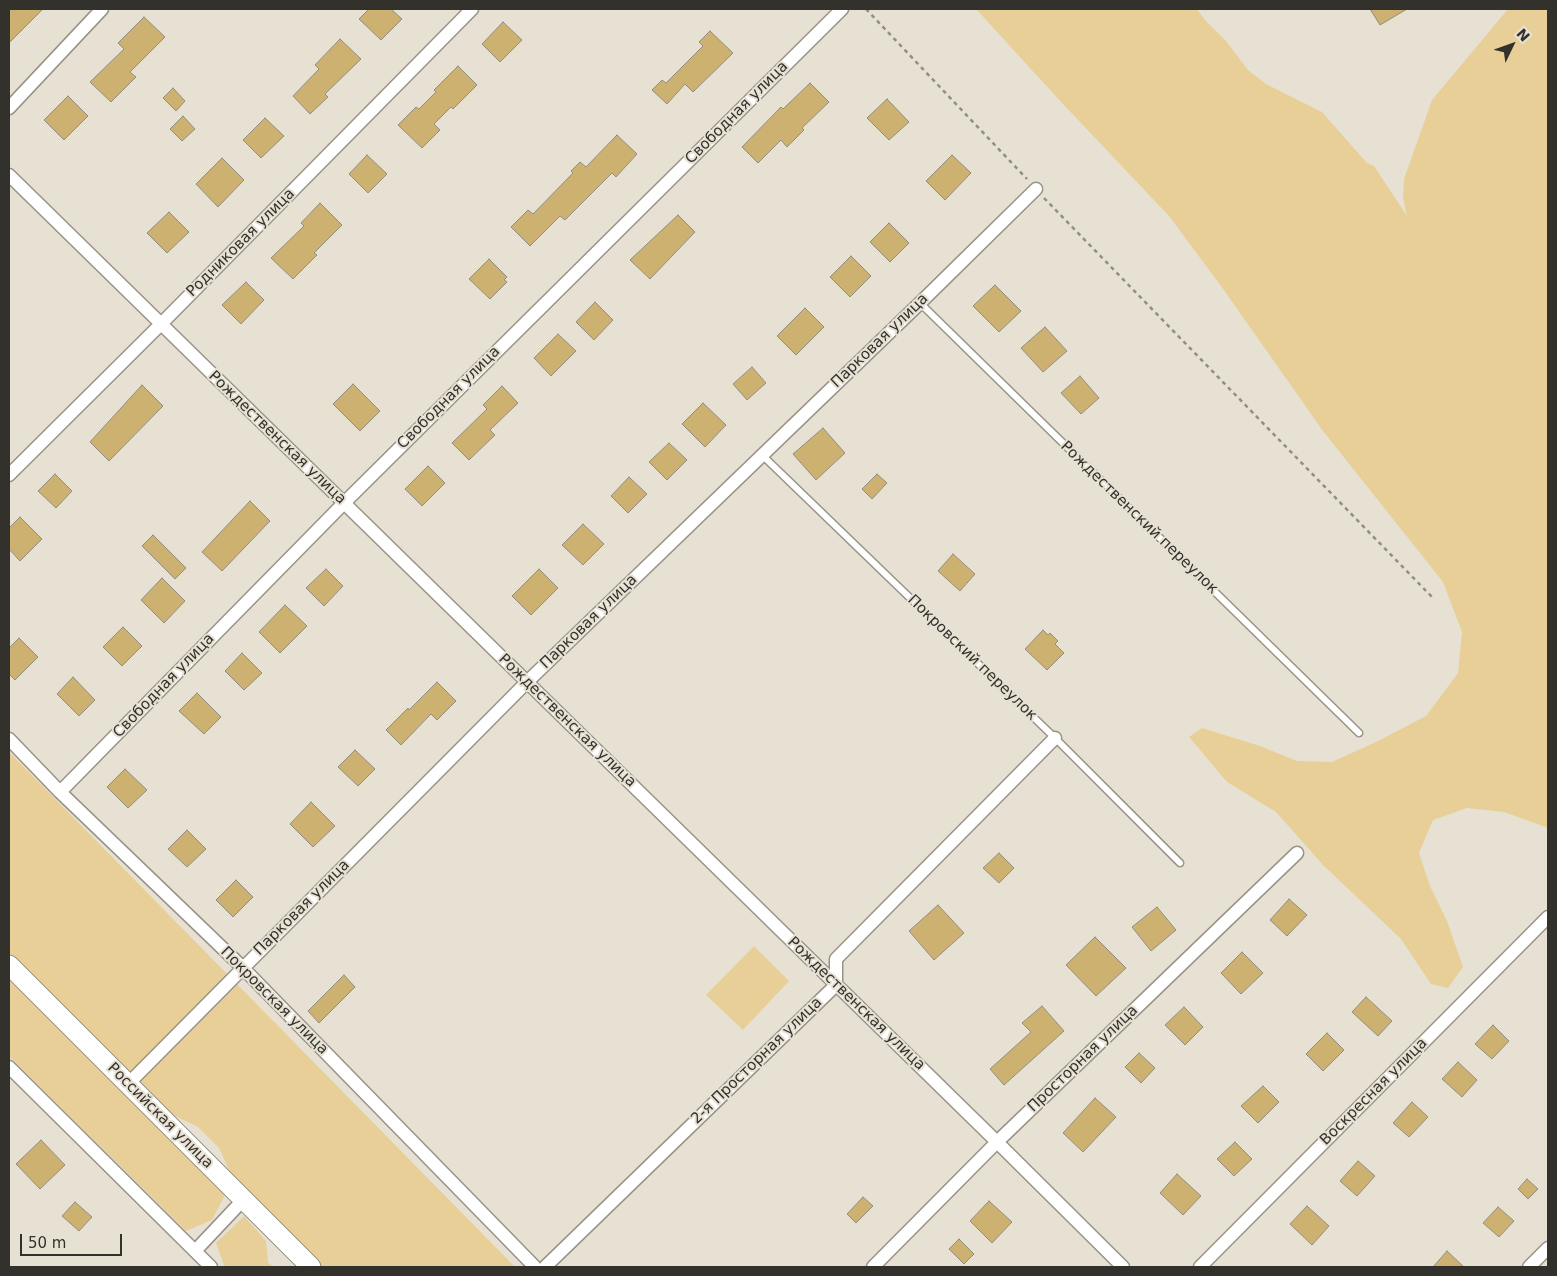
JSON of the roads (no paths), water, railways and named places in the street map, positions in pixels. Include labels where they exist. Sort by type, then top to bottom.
[{"type":"main road","name":"Российская улица","points":[[9,965],[310,1267]]},
{"type":"street","points":[[9,108],[102,9]]},
{"type":"street","name":"Родниковая улица","points":[[9,475],[472,9]]},
{"type":"street","name":"Свободная улица","points":[[60,792],[344,503],[842,9]]},
{"type":"street","name":"Рождественская улица","points":[[9,176],[1124,1267]]},
{"type":"street","name":"Парковая улица","points":[[128,1084],[527,682],[1036,189]]},
{"type":"street","points":[[836,985],[836,959],[1055,738]]},
{"type":"street","name":"Покровская улица","points":[[9,739],[60,792],[243,968],[535,1267]]},
{"type":"street","name":"Просторная улица","points":[[872,1267],[997,1142],[1297,854]]},
{"type":"street","name":"Воскресная улица","points":[[1200,1267],[1548,917]]},
{"type":"street","name":"2-я Просторная улица","points":[[544,1267],[836,985]]},
{"type":"street","points":[[9,1067],[211,1267]]},
{"type":"street","points":[[195,1251],[244,1199]]},
{"type":"street","points":[[1529,1267],[1548,1248]]},
{"type":"lane","name":"Рождественский переулок","points":[[920,302],[1359,733]]},
{"type":"lane","name":"Покровский переулок","points":[[762,455],[1055,738],[1180,863]]}]
